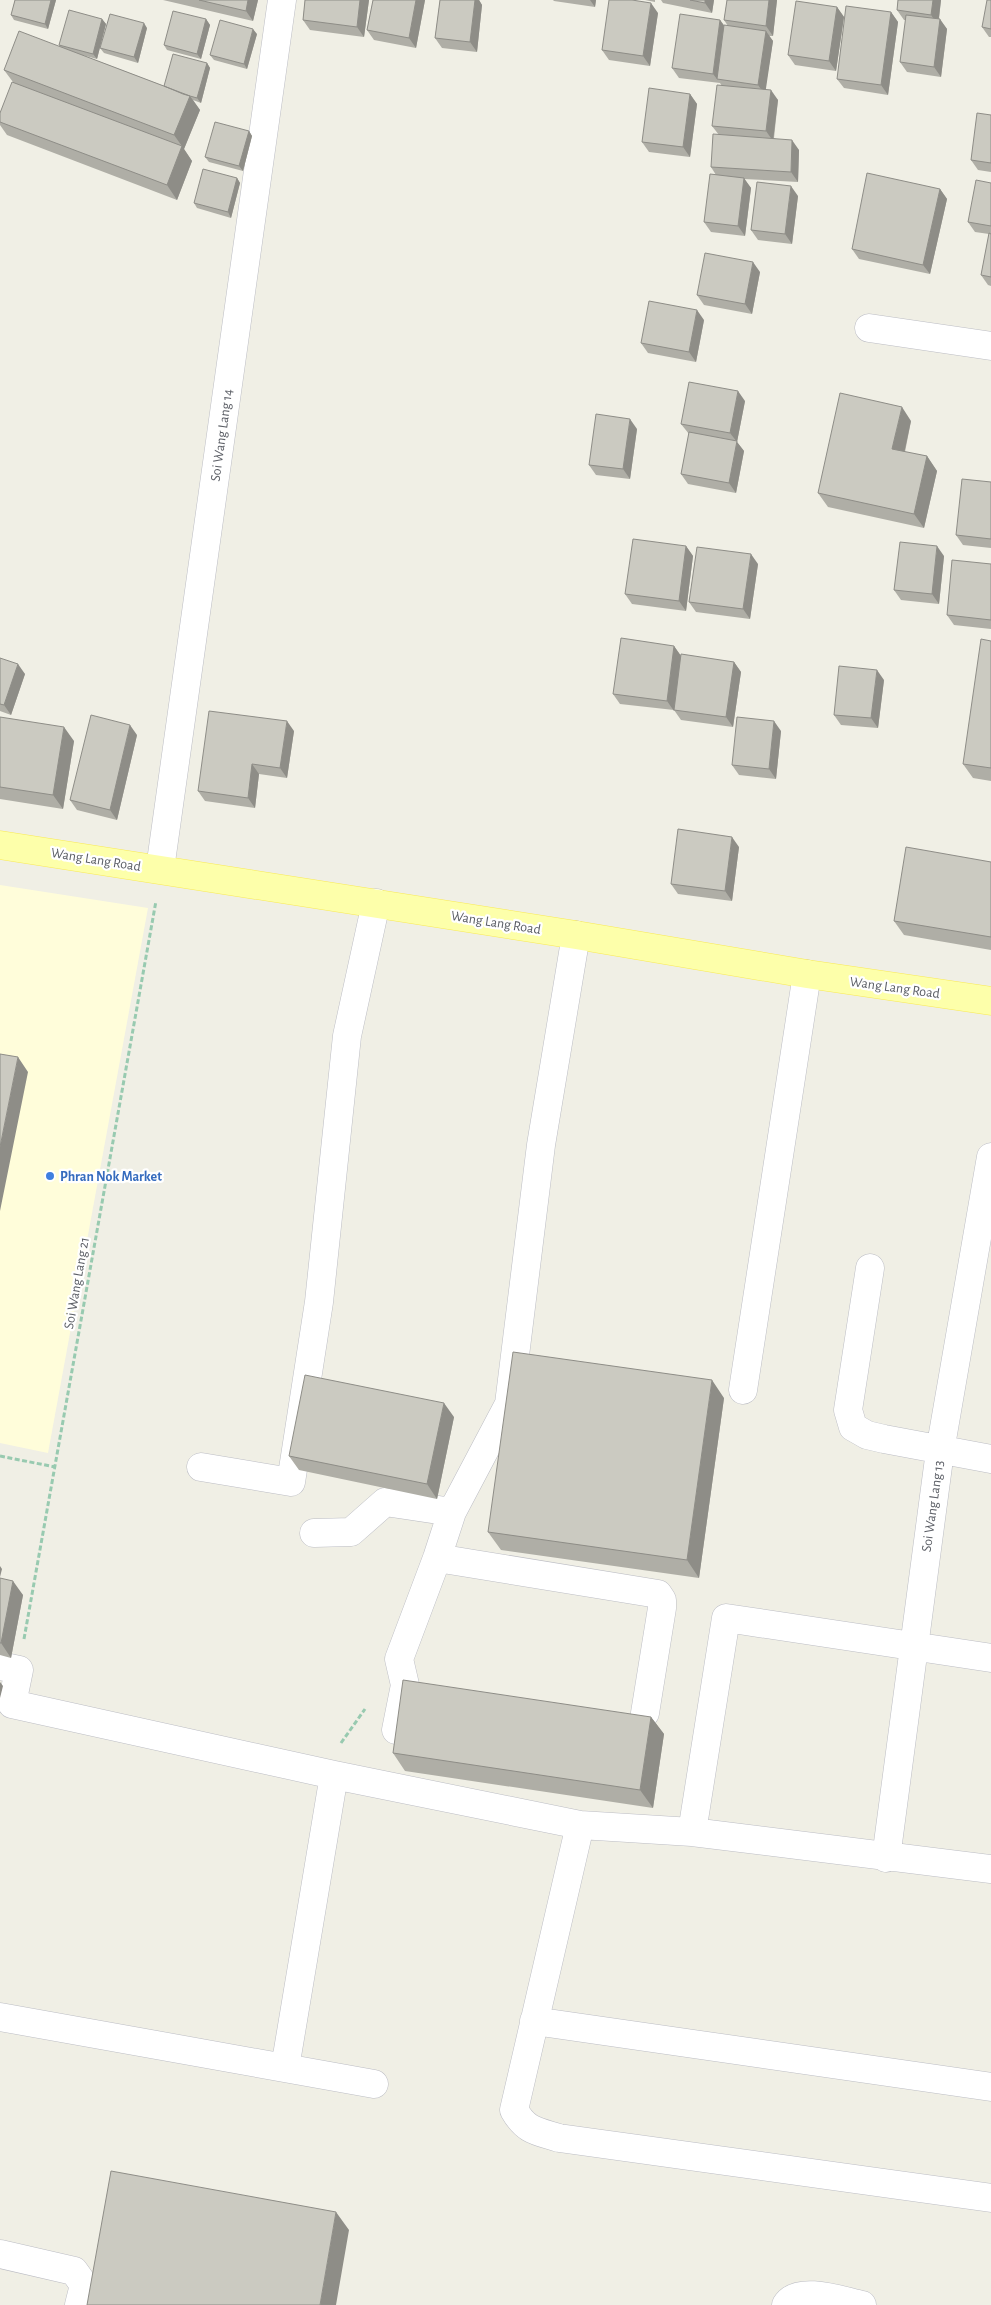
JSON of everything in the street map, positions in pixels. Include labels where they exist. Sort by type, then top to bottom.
[{"type":"main road","name":"Wang Lang Road","points":[[0,845],[576,934],[807,974],[991,1001]]},
{"type":"street","name":"Soi Wang Lang 14","points":[[160,869],[282,0]]},
{"type":"street","points":[[869,328],[991,346]]},
{"type":"street","points":[[201,1467],[291,1482],[319,1302],[347,1036],[376,903]]},
{"type":"street","points":[[396,1730],[405,1685],[399,1659],[452,1512],[509,1404],[541,1145],[576,934]]},
{"type":"street","points":[[743,1390],[807,974]]},
{"type":"street","name":"Soi Wang Lang 13","points":[[886,1858],[940,1451],[991,1157]]},
{"type":"street","points":[[870,1268],[848,1410],[853,1427],[876,1437],[940,1451],[991,1459]]},
{"type":"street","points":[[314,1532],[351,1532],[385,1502],[452,1512]]},
{"type":"street","points":[[437,1558],[658,1594],[662,1600],[662,1608],[645,1713]]},
{"type":"street","points":[[692,1832],[726,1618],[991,1658]]},
{"type":"street","points":[[9,1668],[12,1704],[334,1775],[580,1825],[692,1832],[886,1858],[991,1869]]},
{"type":"street","points":[[285,2068],[334,1775]]},
{"type":"street","points":[[580,1825],[514,2110],[528,2129],[559,2138],[991,2198]]},
{"type":"street","points":[[0,2017],[374,2084]]},
{"type":"street","points":[[534,2021],[991,2087]]},
{"type":"street","points":[[0,2254],[74,2271],[84,2285],[79,2305]]},
{"type":"street","points":[[786,2305],[788,2302],[805,2294],[862,2305]]},
{"type":"path","name":"Soi Wang Lang 21","points":[[9,1668],[54,1467],[156,901]]},
{"type":"path","points":[[0,1456],[54,1467]]},
{"type":"path","points":[[334,1775],[338,1748],[366,1707]]},
{"type":"shaded area","name":"Phran Nok Market","points":[[0,885],[148,908],[48,1453],[0,1443]]},
{"type":"building","points":[[15,0],[51,0],[45,24],[11,15]]},
{"type":"building","points":[[199,0],[248,0],[246,11]]},
{"type":"building","points":[[305,0],[360,0],[357,27],[303,20]]},
{"type":"building","points":[[373,0],[416,0],[409,38],[367,30]]},
{"type":"building","points":[[440,0],[475,0],[470,42],[435,38]]},
{"type":"building","points":[[609,0],[632,0],[651,3],[643,56],[602,50]]},
{"type":"building","points":[[690,0],[705,0],[705,3]]},
{"type":"building","points":[[727,0],[769,0],[766,26],[724,20]]},
{"type":"building","points":[[898,0],[933,0],[931,15],[897,10]]},
{"type":"building","points":[[987,0],[991,0],[991,29],[982,27]]},
{"type":"building","points":[[796,1],[837,7],[829,61],[788,55]]},
{"type":"building","points":[[846,6],[891,12],[881,85],[837,79]]},
{"type":"building","points":[[69,10],[102,19],[93,54],[59,45]]},
{"type":"building","points":[[173,11],[206,19],[197,54],[164,45]]},
{"type":"building","points":[[110,14],[144,23],[134,57],[100,48]]},
{"type":"building","points":[[680,14],[720,20],[713,74],[672,68]]},
{"type":"building","points":[[906,15],[940,19],[934,67],[900,62]]},
{"type":"building","points":[[220,20],[253,29],[244,64],[210,55]]},
{"type":"building","points":[[724,25],[766,31],[758,85],[717,79]]},
{"type":"building","points":[[19,31],[190,96],[174,135],[4,70]]},
{"type":"building","points":[[173,54],[207,63],[197,98],[164,86]]},
{"type":"building","points":[[12,82],[182,146],[167,185],[0,122],[0,113]]},
{"type":"building","points":[[717,85],[771,90],[766,131],[712,126]]},
{"type":"building","points":[[649,88],[690,94],[683,147],[642,142]]},
{"type":"building","points":[[977,113],[991,115],[991,163],[971,160]]},
{"type":"building","points":[[215,122],[249,131],[239,166],[205,157]]},
{"type":"building","points":[[713,134],[792,140],[791,172],[711,167]]},
{"type":"building","points":[[203,169],[237,178],[228,212],[194,203]]},
{"type":"building","points":[[867,173],[940,189],[923,265],[852,249]]},
{"type":"building","points":[[710,174],[744,178],[738,226],[704,222]]},
{"type":"building","points":[[976,180],[991,183],[991,226],[968,222]]},
{"type":"building","points":[[757,182],[791,186],[785,234],[751,230]]},
{"type":"building","points":[[989,233],[991,234],[991,277],[981,275]]},
{"type":"building","points":[[705,253],[753,262],[745,304],[697,295]]},
{"type":"building","points":[[649,301],[697,310],[689,352],[641,343]]},
{"type":"building","points":[[689,382],[738,391],[730,433],[681,424]]},
{"type":"building","points":[[840,393],[902,407],[892,449],[927,456],[914,514],[818,493]]},
{"type":"building","points":[[596,414],[630,419],[623,469],[589,465]]},
{"type":"building","points":[[689,432],[737,441],[729,483],[681,474]]},
{"type":"building","points":[[962,479],[991,482],[991,539],[956,535]]},
{"type":"building","points":[[633,539],[686,546],[679,601],[625,594]]},
{"type":"building","points":[[900,542],[937,546],[932,594],[894,590]]},
{"type":"building","points":[[697,547],[751,554],[743,609],[689,602]]},
{"type":"building","points":[[952,560],[991,564],[991,620],[947,615]]},
{"type":"building","points":[[621,638],[674,646],[667,701],[613,694]]},
{"type":"building","points":[[981,639],[991,641],[991,768],[963,764]]},
{"type":"building","points":[[681,654],[734,662],[726,717],[674,710]]},
{"type":"building","points":[[0,658],[18,664],[4,705],[0,704]]},
{"type":"building","points":[[839,666],[877,670],[871,718],[834,715]]},
{"type":"building","points":[[209,711],[287,721],[280,768],[252,764],[248,798],[198,791]]},
{"type":"building","points":[[91,715],[130,725],[110,810],[70,800]]},
{"type":"building","points":[[0,717],[64,727],[53,795],[0,787]]},
{"type":"building","points":[[737,717],[774,721],[769,769],[732,765]]},
{"type":"building","points":[[678,829],[732,837],[725,891],[671,884]]},
{"type":"building","points":[[906,847],[991,862],[991,937],[894,921]]},
{"type":"building","points":[[0,1054],[18,1057],[0,1147]]},
{"type":"building","points":[[513,1352],[712,1380],[687,1560],[488,1532]]},
{"type":"building","points":[[305,1375],[444,1403],[427,1484],[289,1456]]},
{"type":"building","points":[[0,1578],[13,1581],[1,1643],[0,1643]]},
{"type":"building","points":[[403,1680],[651,1717],[640,1790],[393,1753]]},
{"type":"building","points":[[111,2171],[336,2212],[320,2305],[87,2305]]},
{"type":"place","name":"Phran Nok Market","points":[[50,1176]]}]
